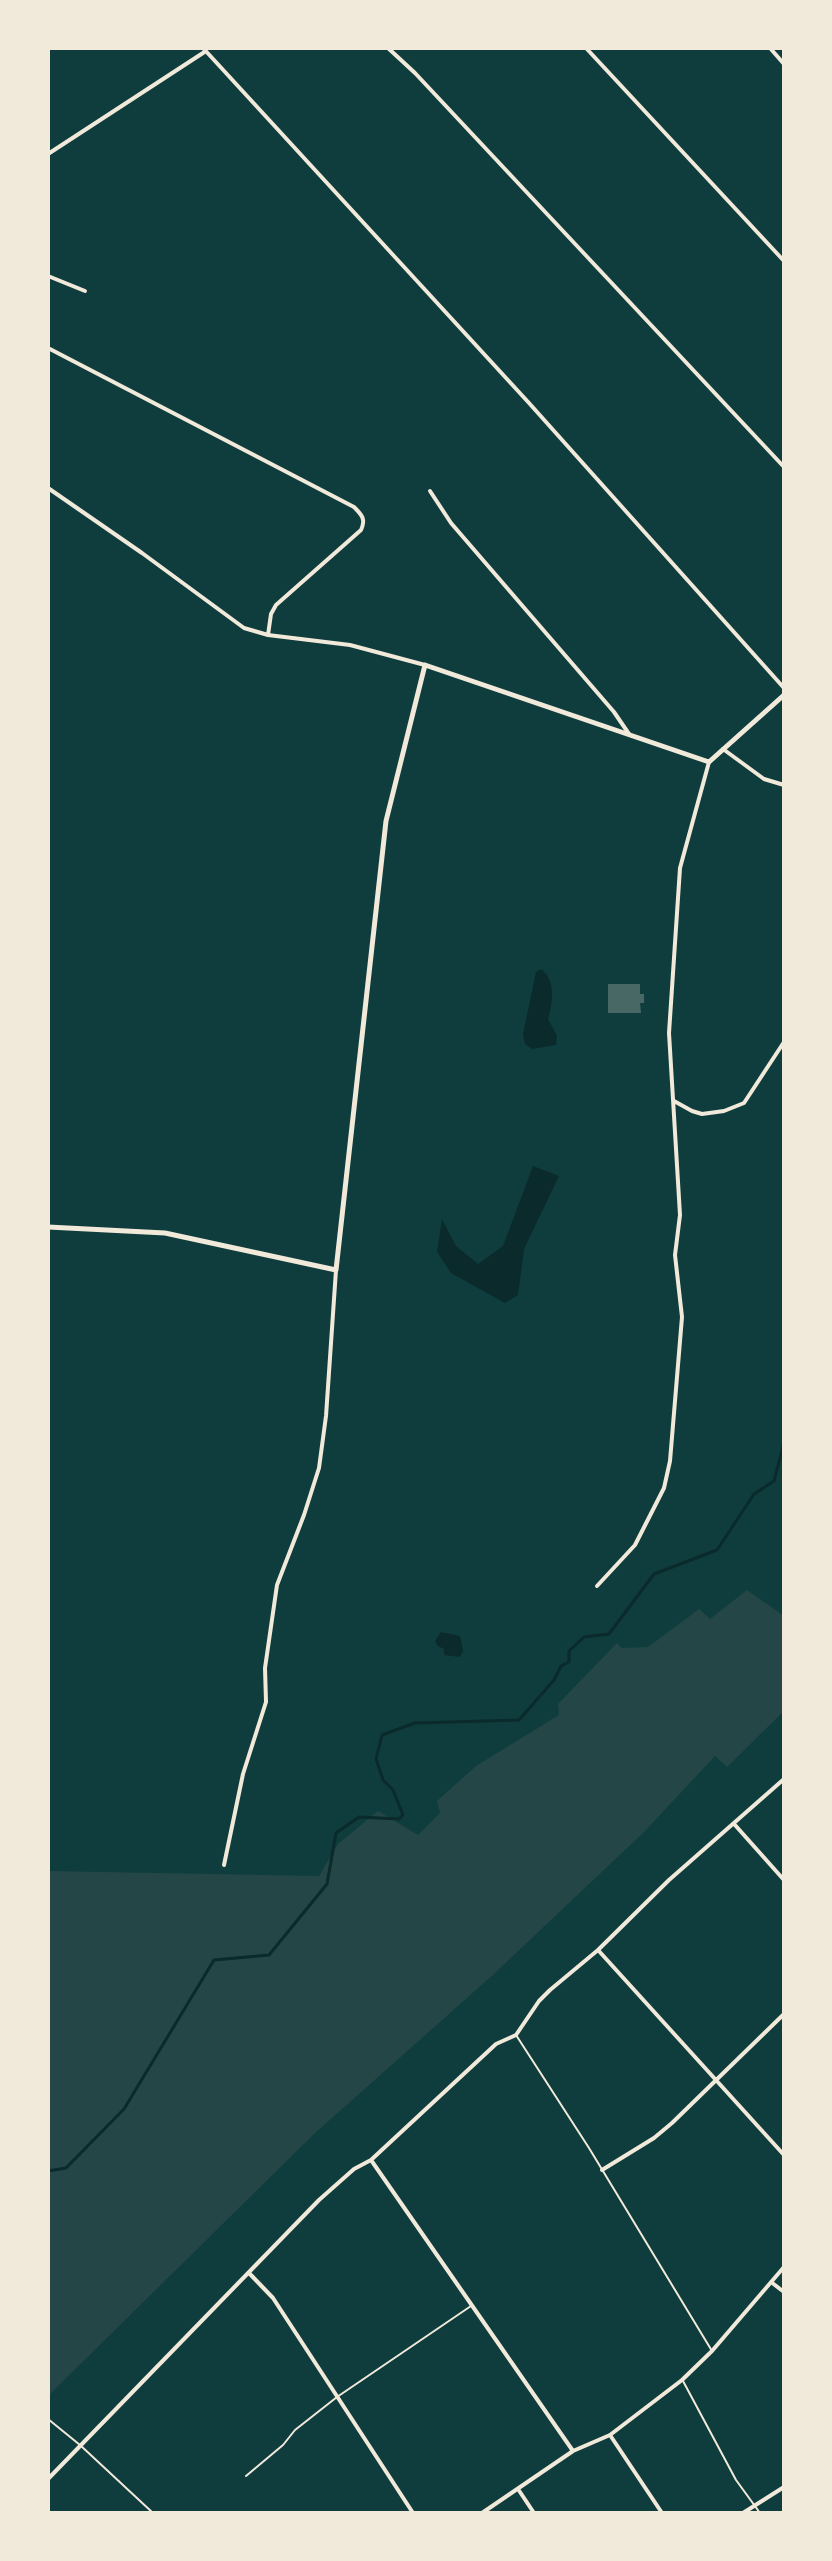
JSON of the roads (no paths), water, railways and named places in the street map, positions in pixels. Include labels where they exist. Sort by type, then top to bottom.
[{"type":"street","points":[[388,48],[415,73],[784,467]]},
{"type":"street","points":[[586,48],[784,261]]},
{"type":"street","points":[[770,48],[784,64]]},
{"type":"street","points":[[48,154],[204,50],[537,412],[784,688]]},
{"type":"street","points":[[48,276],[85,291]]},
{"type":"street","points":[[48,348],[354,507],[363,516],[364,523],[360,530],[276,605],[271,614],[268,634]]},
{"type":"street","points":[[48,488],[244,628],[268,634],[350,645],[425,665],[709,762]]},
{"type":"street","points":[[430,491],[451,523],[614,712],[629,735]]},
{"type":"street","points":[[225,1865],[243,1774],[266,1702],[265,1668],[277,1585],[319,1468],[326,1416],[336,1270],[386,821],[425,665]]},
{"type":"street","points":[[597,1586],[635,1545],[664,1488],[670,1461],[682,1317],[675,1255],[680,1215],[669,1033],[680,868],[709,762],[784,695]]},
{"type":"street","points":[[723,749],[764,779],[784,786]]},
{"type":"street","points":[[673,1100],[702,1114],[724,1111],[744,1103],[784,1042]]},
{"type":"street","points":[[48,1227],[165,1233],[336,1270]]},
{"type":"street","points":[[48,2479],[319,2200],[354,2169],[371,2160],[496,2044],[516,2036],[539,2001],[598,1950],[669,1880],[735,1825],[784,1779]]},
{"type":"street","points":[[735,1825],[784,1880]]},
{"type":"street","points":[[598,1950],[784,2156]]},
{"type":"street","points":[[602,2170],[654,2138],[784,2014]]},
{"type":"street","points":[[371,2160],[573,2451]]},
{"type":"street","points":[[482,2513],[573,2451],[610,2435],[682,2380],[712,2351],[784,2267]]},
{"type":"street","points":[[249,2273],[273,2298],[413,2513]]},
{"type":"street","points":[[771,2282],[784,2292]]},
{"type":"street","points":[[610,2435],[662,2513]]},
{"type":"street","points":[[743,2513],[784,2487]]},
{"type":"street","points":[[518,2489],[534,2513]]},
{"type":"lane","points":[[516,2036],[602,2170],[712,2351]]},
{"type":"lane","points":[[246,2476],[284,2445],[295,2430],[337,2397],[471,2306]]},
{"type":"lane","points":[[682,2380],[736,2480],[760,2513]]},
{"type":"lane","points":[[48,2419],[80,2445],[153,2513]]},
{"type":"waterway","points":[[48,2171],[66,2168],[124,2109],[214,1960],[269,1955],[327,1884],[336,1833],[359,1817],[399,1819],[403,1815],[393,1790],[383,1780],[376,1759],[382,1735],[415,1723],[519,1720],[554,1680],[561,1666],[569,1662],[569,1651],[584,1637],[609,1634],[654,1574],[717,1550],[754,1494],[774,1481],[784,1443]]}]
